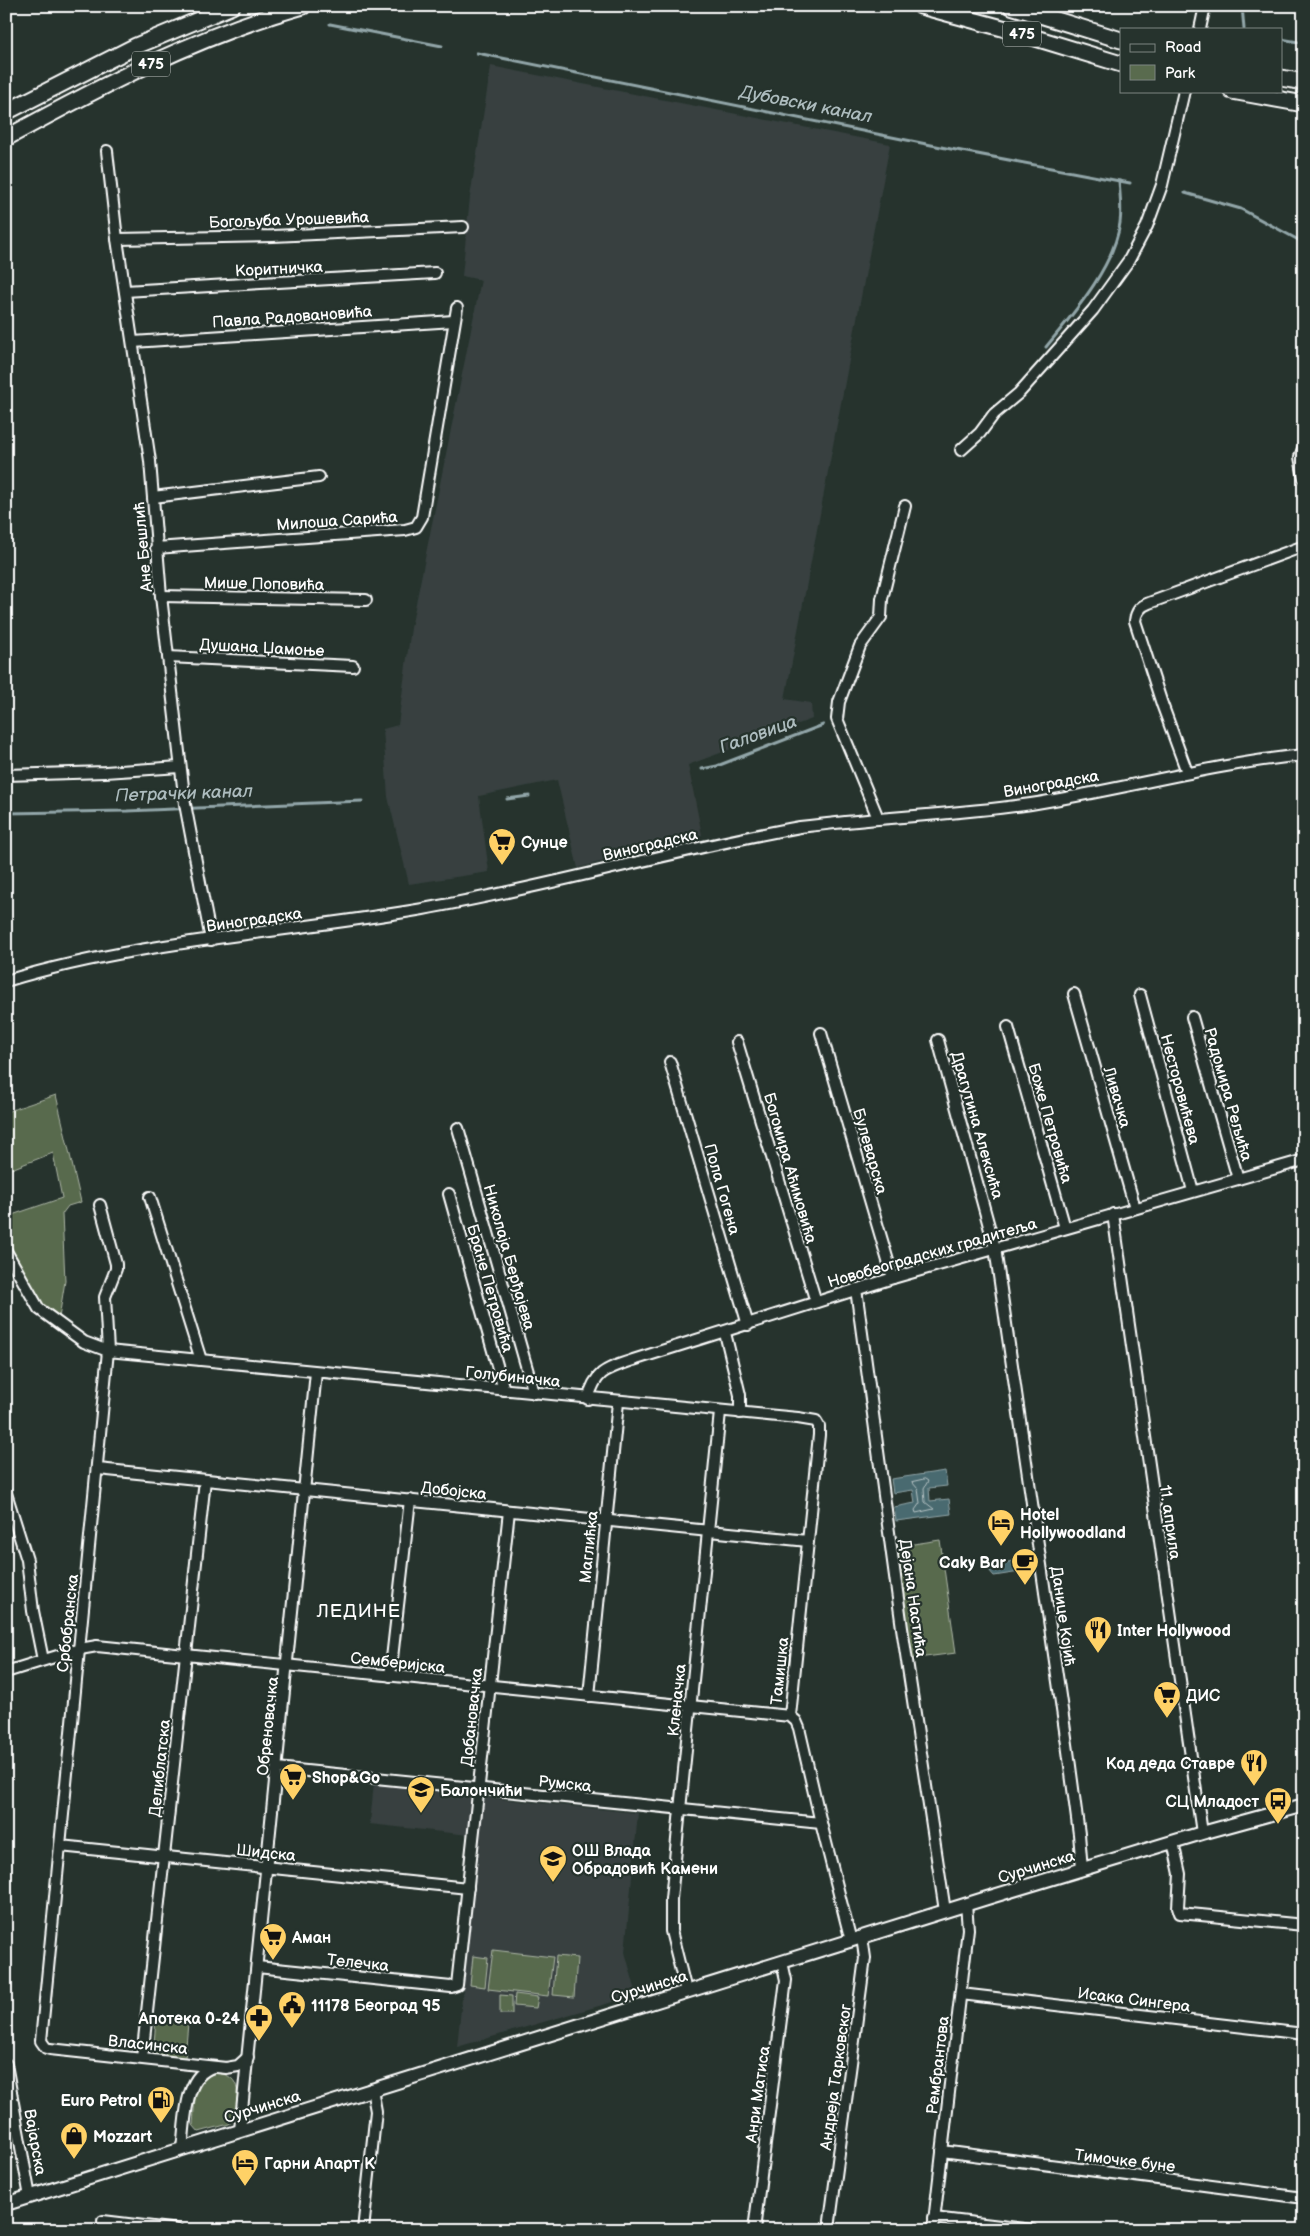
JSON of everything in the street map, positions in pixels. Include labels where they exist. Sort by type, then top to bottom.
[{"type":"highway","name":"475","points":[[6,112],[136,46],[232,6]]},
{"type":"highway","name":"475","points":[[6,138],[80,99],[188,48],[244,25],[303,6]]},
{"type":"highway","name":"475","points":[[921,6],[1006,29],[1120,64]]},
{"type":"highway","name":"475","points":[[1011,6],[1120,40]]},
{"type":"highway","points":[[1282,78],[1304,82]]},
{"type":"highway","points":[[1238,92],[1304,104]]},
{"type":"main road","name":"Сурчинска","points":[[6,2204],[966,1904],[1202,1833],[1304,1805]]},
{"type":"street","points":[[1200,28],[1205,6]]},
{"type":"street","points":[[961,450],[980,432],[994,414],[1019,392],[1093,310],[1116,281],[1147,226],[1162,185],[1184,92]]},
{"type":"street","name":"Ане Бешлић","points":[[107,151],[117,239],[150,461],[156,548],[180,767],[187,816],[211,940]]},
{"type":"street","name":"Богољуба Урошевића","points":[[117,239],[272,236],[463,227]]},
{"type":"street","name":"Коритничка","points":[[125,291],[435,273]]},
{"type":"street","name":"Милоша Сарића","points":[[156,548],[406,530],[416,527],[422,518],[457,308]]},
{"type":"street","name":"Павла Радовановића","points":[[133,342],[454,321]]},
{"type":"street","points":[[1304,446],[1300,457],[1304,478]]},
{"type":"street","points":[[153,497],[319,476]]},
{"type":"street","points":[[878,818],[838,719],[839,702],[847,685],[860,646],[881,617],[882,599],[905,506]]},
{"type":"street","points":[[1188,772],[1162,704],[1135,621],[1136,614],[1142,606],[1148,603],[1304,546]]},
{"type":"street","name":"Мише Поповића","points":[[161,596],[366,600]]},
{"type":"street","name":"Душана Џамоње","points":[[168,658],[353,666]]},
{"type":"street","name":"Виноградска","points":[[6,981],[88,960],[423,909],[582,876],[800,827],[1024,805],[1188,772],[1304,755]]},
{"type":"street","points":[[6,775],[105,772],[180,767]]},
{"type":"street","name":"Ливачка","points":[[1074,994],[1135,1208]]},
{"type":"street","name":"Несторовићева","points":[[1140,995],[1193,1191]]},
{"type":"street","name":"Радомира Рељића","points":[[1192,1017],[1238,1179]]},
{"type":"street","name":"Боже Петровића","points":[[1008,1027],[1065,1228]]},
{"type":"street","name":"Булеварска","points":[[821,1033],[893,1278]]},
{"type":"street","name":"Драгутина Алексића","points":[[938,1040],[994,1248]]},
{"type":"street","name":"Богомира Аћимовића","points":[[737,1042],[816,1302]]},
{"type":"street","name":"Пола Гогена","points":[[670,1062],[748,1325]]},
{"type":"street","name":"Николаја Берђајева","points":[[458,1128],[534,1393]]},
{"type":"street","name":"Новобеоградских градитеља","points":[[588,1399],[595,1379],[604,1371],[856,1289],[1304,1160]]},
{"type":"street","name":"Бране Петровића","points":[[449,1194],[504,1390]]},
{"type":"street","points":[[150,1197],[201,1360]]},
{"type":"street","name":"Србобранска","points":[[42,2044],[40,2036],[98,1469],[108,1351],[105,1297],[116,1269],[100,1205]]},
{"type":"street","name":"11. априла","points":[[1113,1214],[1202,1833]]},
{"type":"street","name":"Данице Којић","points":[[994,1248],[1078,1819],[1082,1870]]},
{"type":"street","points":[[6,1251],[39,1309],[81,1340],[108,1351]]},
{"type":"street","name":"Дејана Настића","points":[[856,1289],[902,1628],[945,1911]]},
{"type":"street","points":[[725,1333],[740,1395],[740,1413]]},
{"type":"street","name":"Голубиначка","points":[[108,1351],[805,1419],[816,1421],[819,1426]]},
{"type":"street","name":"Обреновачка","points":[[240,2130],[306,1490],[316,1372]]},
{"type":"street","name":"Маглићка","points":[[589,1696],[618,1402]]},
{"type":"street","name":"Кленачка","points":[[686,1991],[673,1939],[671,1919],[680,1810],[720,1412]]},
{"type":"street","name":"Тамишка","points":[[819,1426],[790,1716],[800,1728],[821,1824],[856,1939]]},
{"type":"street","name":"Добојска","points":[[98,1469],[808,1541]]},
{"type":"street","name":"Делиблатска","points":[[142,2058],[206,1480]]},
{"type":"street","points":[[6,1493],[27,1560],[33,1611],[44,1660]]},
{"type":"street","points":[[390,1676],[410,1500]]},
{"type":"street","name":"Добановачка","points":[[456,1986],[459,1980],[509,1511]]},
{"type":"street","name":"Семберијска","points":[[6,1672],[80,1649],[97,1646],[790,1716]]},
{"type":"street","name":"Румска","points":[[277,1768],[821,1824]]},
{"type":"street","points":[[1172,1842],[1180,1874],[1178,1907],[1180,1913],[1304,1925]]},
{"type":"street","name":"Шидска","points":[[60,1846],[468,1888]]},
{"type":"street","name":"Рембрантова","points":[[933,2230],[968,1929],[966,1904]]},
{"type":"street","name":"Андреја Тарковског","points":[[830,2222],[865,1958],[856,1939]]},
{"type":"street","name":"Анри Матиса","points":[[754,2230],[785,1989],[785,1972],[782,1962]]},
{"type":"street","name":"Телечка","points":[[257,1967],[456,1986]]},
{"type":"street","name":"Исака Сингера","points":[[961,1994],[1304,2034]]},
{"type":"street","name":"Власинска","points":[[42,2044],[50,2049],[226,2068]]},
{"type":"street","points":[[226,2068],[238,2066],[248,2057]]},
{"type":"street","points":[[172,2062],[187,2072],[191,2088]]},
{"type":"street","name":"Вајарска","points":[[6,2064],[30,2197]]},
{"type":"street","points":[[182,2148],[191,2088],[198,2075],[214,2067]]},
{"type":"street","points":[[226,2068],[237,2075],[244,2084]]},
{"type":"street","points":[[363,2230],[376,2111],[372,2089]]},
{"type":"street","name":"Тимочке буне","points":[[942,2151],[1304,2198]]},
{"type":"street","points":[[934,2218],[1033,2230]]},
{"type":"street","points":[[103,2221],[178,2230]]},
{"type":"shaded area","points":[[491,66],[890,144],[785,699],[811,703],[812,719],[688,765],[702,835],[578,868],[557,780],[479,796],[489,872],[409,884],[388,797],[383,729],[398,725],[411,628],[481,280],[462,276],[470,197]]},
{"type":"shaded area","name":"Балончићи","points":[[374,1782],[463,1791],[470,1797],[472,1803],[469,1835],[370,1824]]},
{"type":"shaded area","name":"ОШ Влада Обрадовић Камени","points":[[483,1797],[638,1813],[625,1952],[637,1995],[457,2047]]},
{"type":"green space","points":[[56,1095],[81,1202],[68,1206],[62,1214],[65,1281],[59,1318],[42,1305],[22,1274],[9,1238],[6,1217],[62,1198],[53,1153],[6,1171],[6,1112]]},
{"type":"green space","points":[[940,1540],[956,1653],[910,1659],[894,1547]]},
{"type":"green space","points":[[493,1950],[553,1957],[548,1996],[488,1989]]},
{"type":"green space","points":[[473,1956],[488,1958],[485,1987],[470,1985]]},
{"type":"green space","points":[[556,1956],[577,1958],[574,1997],[553,1995]]},
{"type":"green space","points":[[515,1994],[538,1997],[536,2008],[514,2006]]},
{"type":"green space","points":[[500,1995],[512,1996],[512,2014],[500,2014]]},
{"type":"green space","points":[[156,2020],[188,2023],[185,2058],[153,2055]]},
{"type":"green space","points":[[216,2073],[231,2078],[235,2083],[238,2097],[235,2119],[229,2124],[199,2132],[193,2125],[196,2093],[203,2080]]},
{"type":"water","points":[[945,1471],[947,1486],[929,1488],[930,1501],[949,1499],[951,1514],[896,1521],[894,1507],[915,1503],[913,1490],[893,1493],[891,1479]]},
{"type":"water","points":[[1019,1560],[1023,1566],[1020,1572],[994,1576],[988,1569],[992,1565]]},
{"type":"waterway","points":[[1242,6],[1244,28]]},
{"type":"waterway","name":"Дубовски канал","points":[[330,24],[442,46]]},
{"type":"waterway","points":[[1282,39],[1304,43]]},
{"type":"waterway","name":"Дубовски канал","points":[[477,53],[951,149],[1130,183]]},
{"type":"waterway","points":[[1046,347],[1080,305],[1110,256],[1120,223],[1119,181]]},
{"type":"waterway","name":"Дубовски канал","points":[[1185,193],[1241,209],[1304,243]]},
{"type":"waterway","name":"Галовица","points":[[702,769],[717,766],[823,725]]},
{"type":"waterway","name":"Галовица","points":[[507,799],[529,796]]},
{"type":"waterway","name":"Петрачки канал","points":[[6,813],[127,811],[362,801]]},
{"type":"place","name":"Сунце","points":[[502,866]]},
{"type":"place","name":"Hotel Hollywoodland","points":[[1001,1547]]},
{"type":"place","name":"Caky Bar","points":[[1025,1586]]},
{"type":"place","name":"Inter Hollywood","points":[[1098,1654]]},
{"type":"place","name":"ДИС","points":[[1167,1719]]},
{"type":"place","name":"Код деда Ставре","points":[[1254,1787]]},
{"type":"place","name":"Shop&Go","points":[[293,1801]]},
{"type":"place","name":"Балончићи","points":[[421,1814]]},
{"type":"place","name":"СЦ Младост","points":[[1278,1825]]},
{"type":"place","name":"ОШ Влада Обрадовић Камени","points":[[553,1883]]},
{"type":"place","name":"Аман","points":[[273,1961]]},
{"type":"place","name":"11178 Београд 95","points":[[292,2029]]},
{"type":"place","name":"Апотека 0-24","points":[[259,2042]]},
{"type":"place","name":"Euro Petrol","points":[[161,2124]]},
{"type":"place","name":"Mozzart","points":[[74,2160]]},
{"type":"place","name":"Гарни Апарт К","points":[[245,2187]]},
{"type":"district","name":"ЛЕДИНЕ","points":[[359,1610]]}]
